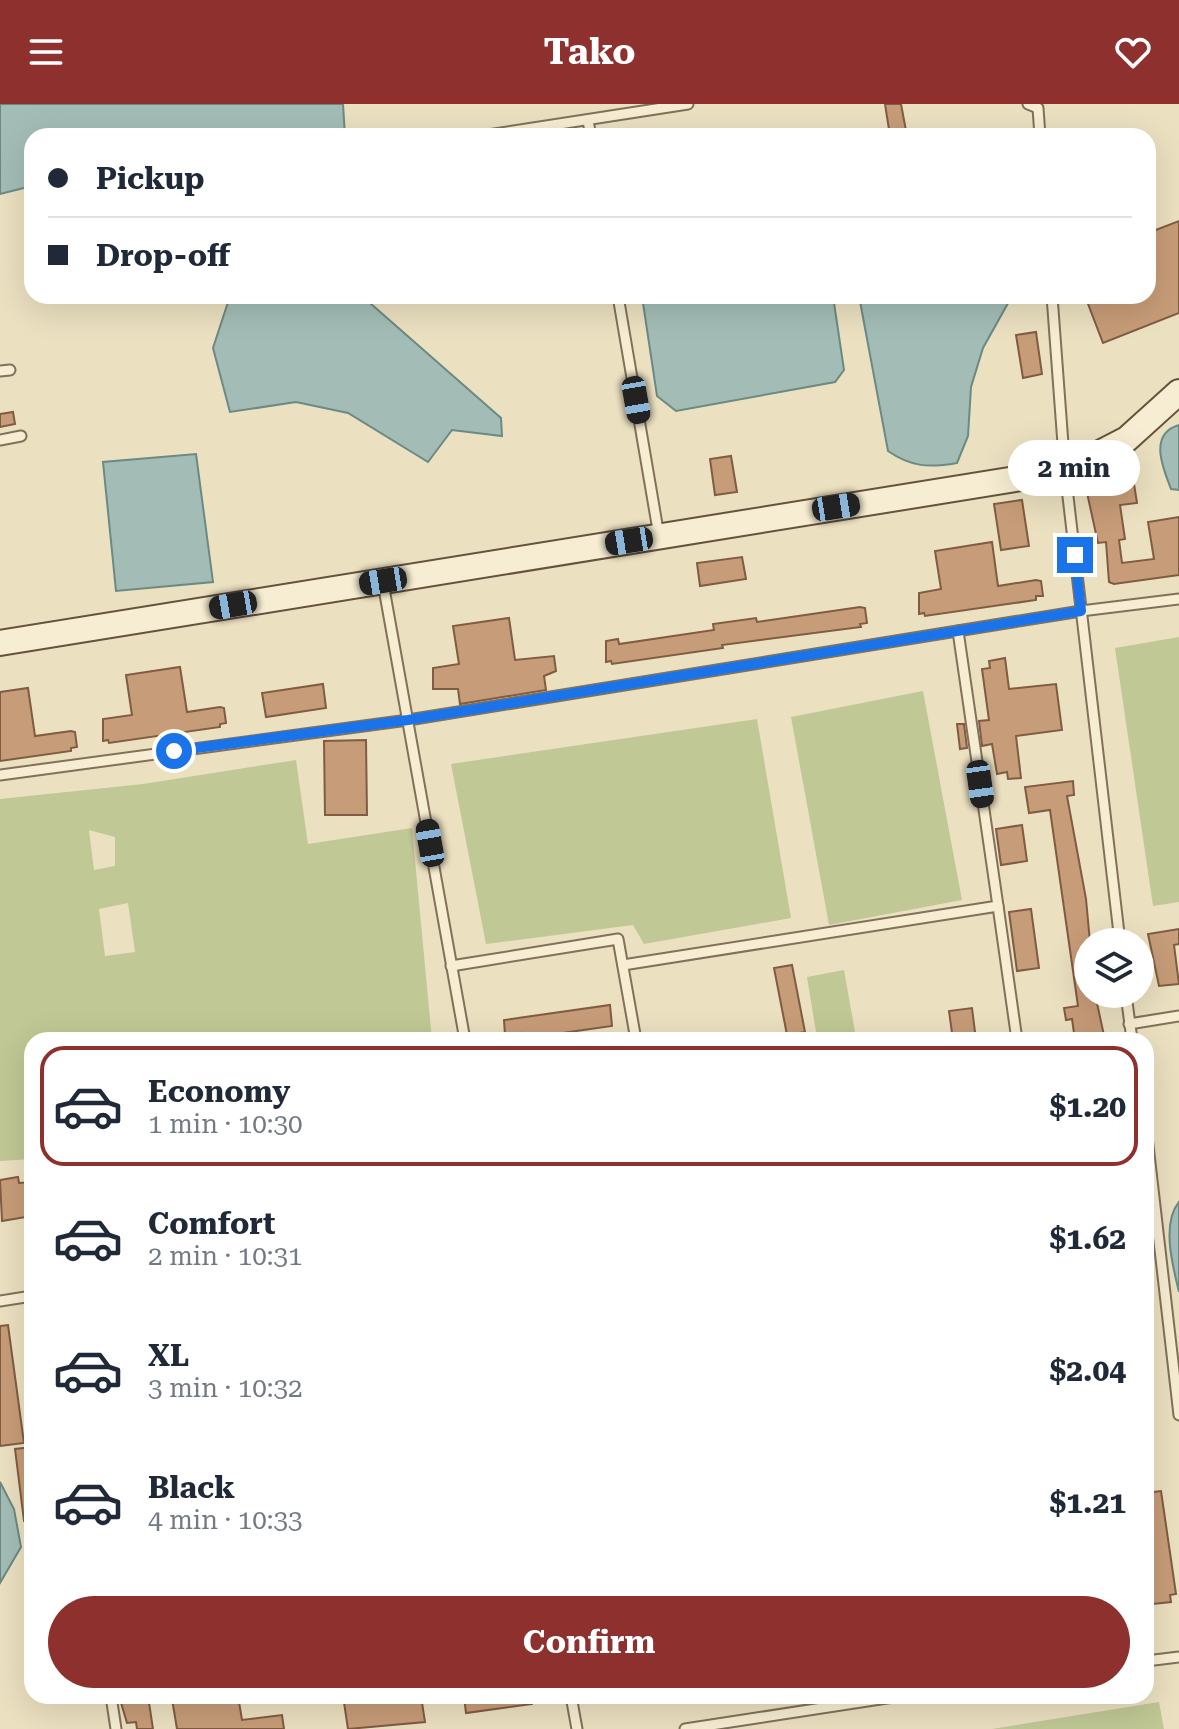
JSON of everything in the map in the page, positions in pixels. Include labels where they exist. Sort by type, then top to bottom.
[{"type":"street","points":[[0,643],[1065,471],[1127,439],[1179,392]]},
{"type":"lane","points":[[538,128],[688,104]]},
{"type":"lane","points":[[1028,104],[1038,108],[1039,128]]},
{"type":"lane","points":[[588,121],[589,128]]},
{"type":"lane","points":[[619,304],[659,536]]},
{"type":"lane","points":[[1053,304],[1065,471],[1118,928]]},
{"type":"lane","points":[[0,440],[21,436]]},
{"type":"lane","points":[[383,581],[463,1032]]},
{"type":"lane","points":[[0,775],[408,720],[1081,611],[1179,599]]},
{"type":"lane","points":[[958,631],[1016,1032]]},
{"type":"lane","points":[[623,965],[998,906]]},
{"type":"lane","points":[[451,966],[618,939],[635,1032]]},
{"type":"lane","points":[[1127,1008],[1130,1032]]},
{"type":"lane","points":[[1129,1024],[1179,1016]]},
{"type":"lane","points":[[1154,1198],[1179,1415]]},
{"type":"lane","points":[[0,1301],[24,1297]]},
{"type":"lane","points":[[1154,1660],[1179,1657]]},
{"type":"lane","points":[[112,1704],[116,1729]]},
{"type":"lane","points":[[572,1704],[577,1729]]},
{"type":"lane","points":[[685,1729],[848,1704]]},
{"type":"green space","points":[[1179,637],[1179,902],[1153,906],[1115,648]]},
{"type":"green space","points":[[923,691],[962,900],[829,925],[791,717]]},
{"type":"green space","points":[[757,719],[791,918],[644,944],[633,925],[486,944],[451,764]]},
{"type":"green space","points":[[296,760],[308,844],[412,828],[431,1032],[24,1032],[24,1160],[0,1161],[0,799],[143,784]],"holes":[[[89,830],[115,837],[115,866],[94,870]],[[128,903],[135,952],[105,956],[99,909]]]},
{"type":"green space","points":[[844,970],[855,1032],[816,1032],[807,977]]},
{"type":"green space","points":[[1159,1702],[1164,1729],[992,1729],[1154,1704]]},
{"type":"water","points":[[0,104],[343,104],[344,128],[24,128],[24,188],[0,194]]},
{"type":"water","points":[[227,304],[371,304],[501,418],[502,436],[452,430],[428,462],[348,413],[296,402],[230,412],[213,348]]},
{"type":"water","points":[[643,304],[834,304],[844,370],[835,382],[676,411],[657,396]]},
{"type":"water","points":[[860,304],[1008,304],[983,348],[971,387],[968,436],[957,463],[921,465],[888,451]]},
{"type":"water","points":[[1179,425],[1179,490],[1171,489],[1160,452],[1164,436],[1169,429]]},
{"type":"water","points":[[196,454],[213,582],[116,591],[103,462]]},
{"type":"water","points":[[1179,1202],[1179,1292],[1170,1234]]},
{"type":"water","points":[[0,1482],[14,1509],[21,1547],[0,1583]]},
{"type":"building","points":[[885,104],[901,104],[906,128],[889,128]]},
{"type":"building","points":[[1179,221],[1179,313],[1103,343],[1088,304],[1156,304],[1156,230]]},
{"type":"building","points":[[1036,332],[1042,374],[1023,378],[1016,335]]},
{"type":"building","points":[[13,412],[15,424],[0,427],[0,414]]},
{"type":"building","points":[[731,456],[737,492],[715,495],[710,459]]},
{"type":"building","points":[[1132,471],[1137,503],[1120,505],[1125,539],[1119,540],[1122,563],[1154,559],[1148,522],[1179,517],[1179,575],[1114,584],[1109,582],[1106,542],[1098,543],[1084,479]]},
{"type":"building","points":[[1022,500],[1029,546],[1001,550],[994,504]]},
{"type":"building","points":[[992,542],[998,586],[1041,581],[1043,596],[1036,596],[1036,600],[925,616],[924,613],[919,614],[919,593],[941,589],[935,551]]},
{"type":"building","points":[[742,557],[746,579],[700,586],[697,563]]},
{"type":"building","points":[[865,608],[867,623],[860,624],[861,627],[722,645],[723,648],[612,664],[611,661],[606,662],[606,641],[618,639],[619,644],[714,630],[713,624],[756,618],[757,622]]},
{"type":"building","points":[[509,618],[515,660],[554,656],[556,671],[544,676],[546,690],[460,704],[458,689],[433,689],[433,668],[459,664],[453,626]]},
{"type":"building","points":[[1005,658],[1009,689],[1056,684],[1062,730],[1016,736],[1021,778],[1008,779],[1007,772],[997,774],[992,744],[982,746],[979,721],[989,720],[982,669],[990,668],[989,661]]},
{"type":"building","points":[[180,667],[187,712],[224,708],[226,723],[220,724],[220,727],[109,743],[108,740],[103,741],[103,719],[132,715],[126,675]]},
{"type":"building","points":[[323,684],[326,708],[266,717],[262,693]]},
{"type":"building","points":[[28,688],[35,736],[75,732],[77,747],[71,748],[71,751],[0,761],[0,692]]},
{"type":"building","points":[[957,724],[964,724],[967,748],[960,749]]},
{"type":"building","points":[[366,740],[367,815],[325,815],[324,741]]},
{"type":"building","points":[[1073,781],[1074,795],[1067,796],[1089,928],[1074,928],[1074,978],[1050,810],[1029,813],[1025,787]]},
{"type":"building","points":[[1022,825],[1027,861],[1001,865],[996,829]]},
{"type":"building","points":[[1031,909],[1039,968],[1017,971],[1009,912]]},
{"type":"building","points":[[1179,929],[1179,944],[1174,945],[1179,984],[1159,986],[1154,962],[1154,933]]},
{"type":"building","points":[[792,965],[805,1032],[786,1032],[774,968]]},
{"type":"building","points":[[610,1005],[612,1026],[570,1032],[505,1032],[504,1020]]},
{"type":"building","points":[[972,1008],[975,1032],[952,1032],[949,1011]]},
{"type":"building","points":[[1064,1008],[1098,1008],[1103,1032],[1074,1032],[1072,1019],[1066,1020]]},
{"type":"building","points":[[18,1177],[19,1183],[24,1183],[24,1217],[2,1221],[0,1180]]},
{"type":"building","points":[[8,1325],[24,1443],[0,1446],[0,1326]]},
{"type":"building","points":[[24,1448],[24,1521],[15,1449]]},
{"type":"building","points":[[1161,1491],[1176,1594],[1170,1595],[1171,1602],[1154,1604],[1154,1492]]},
{"type":"building","points":[[121,1704],[149,1704],[153,1729],[137,1729],[136,1722],[127,1723]]},
{"type":"building","points":[[173,1704],[239,1704],[242,1720],[282,1715],[284,1729],[177,1729]]},
{"type":"building","points":[[344,1704],[422,1704],[425,1722],[348,1729]]},
{"type":"building","points":[[465,1704],[532,1704],[466,1713]]},
{"type":"route","points":[[174,751],[408,720],[1081,611],[1075,555]]}]
